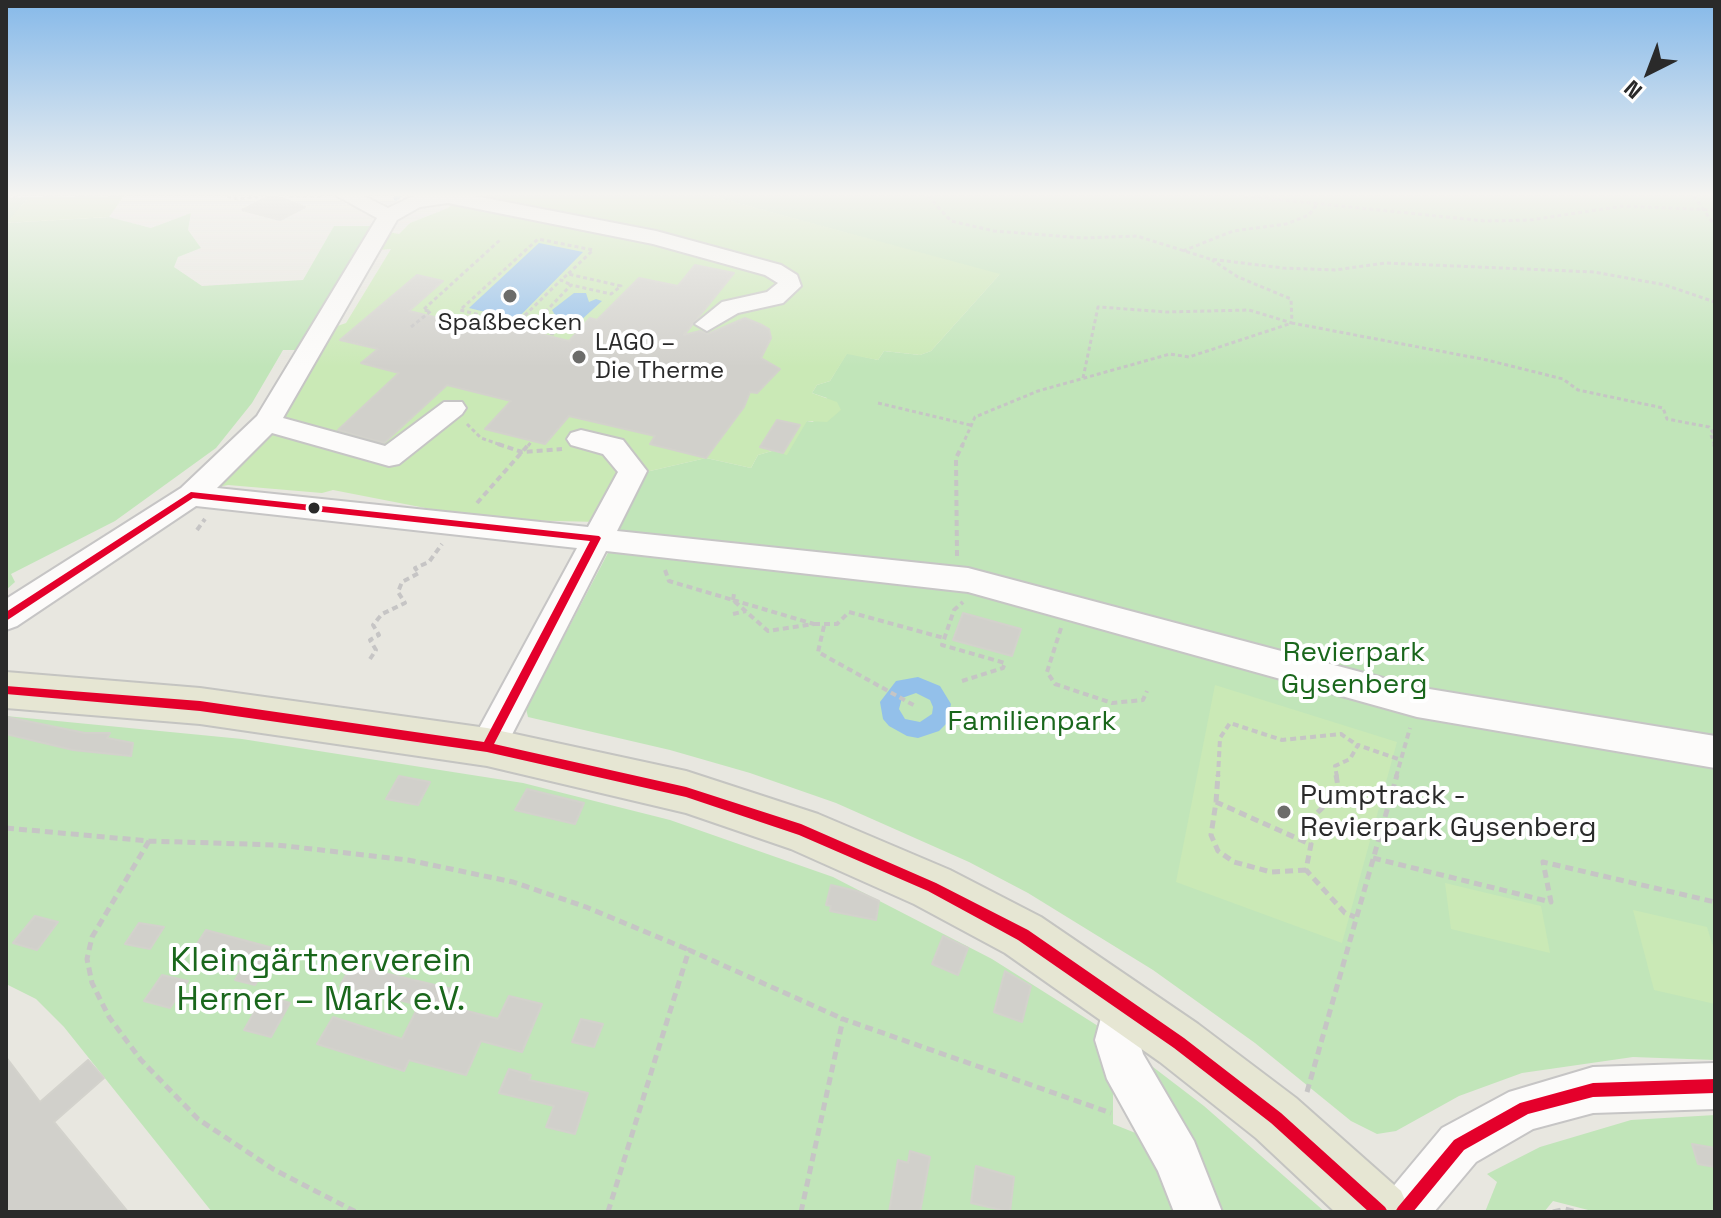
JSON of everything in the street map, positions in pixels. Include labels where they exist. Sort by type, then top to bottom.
[{"type":"main road","points":[[6,690],[200,706],[487,747],[686,792],[801,830],[932,887],[1023,935],[1124,1003],[1276,1118],[1380,1212]]},
{"type":"street","points":[[6,617],[24,602],[107,552],[191,495],[267,422],[367,253]]},
{"type":"street","points":[[707,324],[730,307],[775,298],[789,286],[789,280],[773,270],[710,253]]},
{"type":"street","points":[[267,422],[389,457],[453,408]]},
{"type":"street","points":[[487,747],[633,471],[613,447],[581,439]]},
{"type":"street","points":[[191,495],[963,580],[1417,702],[1715,752]]},
{"type":"street","points":[[107,552],[138,556]]},
{"type":"street","points":[[1124,1003],[1117,1040],[1123,1063],[1177,1158],[1198,1212]]},
{"type":"street","points":[[1403,1212],[1459,1145],[1525,1108],[1593,1090],[1715,1086]]},
{"type":"path","points":[[411,327],[431,311],[423,310],[486,253]]},
{"type":"path","points":[[505,321],[460,310],[523,253]]},
{"type":"path","points":[[554,334],[512,328],[590,253]]},
{"type":"path","points":[[1188,253],[1210,259],[1335,270],[1385,263],[1594,272],[1665,285],[1715,302]]},
{"type":"path","points":[[1210,259],[1238,277],[1291,299],[1292,323]]},
{"type":"path","points":[[561,280],[611,294],[621,286],[568,274]]},
{"type":"path","points":[[529,329],[571,285]]},
{"type":"path","points":[[1083,378],[1098,307],[1167,312],[1249,310],[1292,323],[1487,360],[1563,379],[1578,390],[1663,408],[1667,419],[1709,427],[1715,447]]},
{"type":"path","points":[[962,681],[1003,668],[1005,663],[942,645],[954,610],[962,604],[956,458],[975,417],[1038,391],[1170,354],[1189,357],[1292,323]]},
{"type":"path","points":[[878,403],[970,425]]},
{"type":"path","points":[[453,408],[464,415],[467,424],[481,438],[522,452],[569,448],[581,439]]},
{"type":"path","points":[[474,507],[531,442]]},
{"type":"path","points":[[370,659],[376,650],[370,640],[379,635],[373,625],[382,614],[405,603],[398,592],[402,582],[419,573],[415,568],[429,562],[447,538]]},
{"type":"path","points":[[660,545],[658,553],[669,581],[734,597],[814,624],[837,624],[849,612],[944,638]]},
{"type":"path","points":[[734,597],[768,631],[814,624]]},
{"type":"path","points":[[733,614],[746,611]]},
{"type":"path","points":[[824,626],[818,652],[917,707]]},
{"type":"path","points":[[1062,629],[1047,672],[1055,684],[1112,703],[1143,700],[1147,691]]},
{"type":"path","points":[[1307,1092],[1417,702]]},
{"type":"path","points":[[1306,870],[1271,872],[1234,862],[1218,851],[1211,835],[1220,738],[1230,723],[1292,742],[1341,734],[1358,745],[1401,760]]},
{"type":"path","points":[[1306,870],[1317,813],[1339,792],[1335,766],[1350,759],[1358,745]]},
{"type":"path","points":[[1216,802],[1312,845]]},
{"type":"path","points":[[6,828],[149,841],[277,845],[408,860],[513,882],[586,907],[843,1019],[1106,1112],[1133,1118],[1151,1114]]},
{"type":"path","points":[[149,841],[92,937],[87,959],[92,983],[109,1017],[141,1060],[198,1119],[273,1169],[356,1212]]},
{"type":"path","points":[[1373,858],[1551,902],[1543,862],[1715,902]]},
{"type":"path","points":[[1306,870],[1345,913],[1356,918]]},
{"type":"path","points":[[608,1212],[689,950]]},
{"type":"path","points":[[801,1212],[843,1019]]},
{"type":"path","points":[[1553,1212],[1565,1209],[1577,1212]]},
{"type":"green space","points":[[6,253],[189,253],[178,257],[174,267],[202,286],[303,280],[319,253],[357,253],[302,350],[283,350],[252,403],[216,448],[115,521],[11,574],[15,582],[6,590]]},
{"type":"green space","name":"LAGO – Die Therme","points":[[389,253],[922,253],[1000,274],[931,351],[920,355],[884,351],[878,360],[847,354],[830,381],[817,385],[812,393],[837,402],[841,410],[827,422],[807,421],[787,455],[772,451],[758,455],[751,468],[706,458],[637,474],[599,522],[514,520],[456,514],[333,490],[322,493],[228,485],[208,489],[329,329],[346,323]]},
{"type":"green space","name":"Revierpark Gysenberg","points":[[918,253],[1715,253],[1715,1060],[1633,1057],[1522,1073],[1459,1096],[1396,1131],[1377,1134],[1351,1121],[1255,1043],[1153,970],[1028,893],[969,862],[836,803],[750,773],[670,750],[528,717],[526,709],[620,530],[618,527],[637,474],[706,458],[751,468],[758,455],[772,451],[807,421],[813,422],[827,398],[812,393],[817,385],[830,381],[847,353],[878,360],[884,351],[920,355],[931,351],[999,275]]},
{"type":"green space","name":"Pumptrack - Revierpark Gysenberg","points":[[1215,685],[1397,742],[1342,943],[1176,882]]},
{"type":"green space","name":"Kleingärtnerverein Herner – Mark e.V.","points":[[6,716],[242,739],[523,783],[670,820],[833,877],[992,959],[1098,1026],[1113,1089],[1113,1124],[1143,1136],[1189,1212],[212,1212],[64,1027],[36,999],[6,984]]},
{"type":"green space","points":[[1445,883],[1541,906],[1550,953],[1451,929]]},
{"type":"green space","points":[[1633,910],[1707,927],[1715,953],[1715,1004],[1654,990]]},
{"type":"green space","points":[[1132,1051],[1204,1106],[1325,1212],[1208,1212]]},
{"type":"green space","points":[[1715,1115],[1715,1212],[1596,1212],[1553,1201],[1544,1212],[1485,1212],[1497,1182],[1487,1174],[1540,1147],[1631,1120]]},
{"type":"water","points":[[528,253],[582,253],[512,324],[507,323],[510,318],[469,308]]},
{"type":"water","points":[[574,293],[586,293],[589,302],[596,299],[602,301],[569,331],[540,324],[555,315],[552,310]]},
{"type":"water","points":[[918,677],[940,686],[951,704],[947,723],[939,731],[918,738],[889,726],[883,719],[880,702],[896,681]],"holes":[[[916,693],[930,700],[932,714],[920,722],[905,719],[899,709],[902,698]]]},
{"type":"building","points":[[695,265],[734,273],[684,335],[700,331],[708,334],[745,318],[769,329],[771,338],[761,358],[780,369],[757,393],[750,392],[744,407],[706,458],[650,444],[655,436],[569,416],[545,444],[485,429],[511,401],[447,385],[384,443],[338,430],[399,373],[361,363],[378,349],[340,340],[417,275],[443,281],[409,311],[447,320],[465,316],[569,341],[590,318],[597,320],[639,278],[678,286]]},
{"type":"building","points":[[777,420],[800,425],[783,453],[760,447]]},
{"type":"building","name":"Familienpark","points":[[963,613],[1021,629],[1012,656],[953,640]]},
{"type":"building","points":[[7,717],[85,733],[110,733],[107,738],[133,743],[131,756],[73,750],[6,734]]},
{"type":"building","points":[[399,776],[430,782],[418,805],[386,799]]},
{"type":"building","points":[[527,789],[584,803],[575,824],[515,810]]},
{"type":"building","points":[[831,885],[857,891],[879,901],[876,920],[830,911],[831,906],[826,905]]},
{"type":"building","points":[[35,916],[58,922],[37,950],[13,943]]},
{"type":"building","points":[[139,923],[164,927],[150,949],[125,944]]},
{"type":"building","points":[[206,930],[277,949],[255,985],[235,980],[244,965],[191,953]]},
{"type":"building","points":[[943,936],[968,948],[958,975],[932,964]]},
{"type":"building","points":[[351,965],[456,990],[448,1006],[498,1019],[509,996],[542,1004],[522,1052],[481,1041],[466,1075],[409,1060],[404,1071],[317,1044],[333,1017],[402,1039],[419,1005],[340,986]]},
{"type":"building","points":[[1005,971],[1031,986],[1022,1022],[994,1012]]},
{"type":"building","points":[[162,975],[188,981],[170,1008],[144,1001]]},
{"type":"building","points":[[264,995],[290,1003],[271,1037],[244,1030]]},
{"type":"building","points":[[581,1019],[603,1024],[594,1047],[572,1042]]},
{"type":"building","points":[[6,1057],[40,1102],[88,1060],[104,1078],[54,1122],[128,1212],[11,1212],[6,1205]]},
{"type":"building","points":[[509,1069],[531,1075],[529,1080],[588,1093],[575,1134],[546,1127],[554,1106],[499,1093]]},
{"type":"building","points":[[1692,1144],[1715,1148],[1715,1167],[1698,1164]]},
{"type":"building","points":[[910,1151],[930,1157],[920,1212],[889,1212],[898,1160],[908,1163]]},
{"type":"building","points":[[976,1166],[1014,1177],[1010,1212],[971,1203]]},
{"type":"transit line","points":[[191,495],[596,538]]},
{"type":"transit line","points":[[6,617],[191,495]]},
{"type":"transit line","points":[[487,747],[596,538]]},
{"type":"transit line","points":[[6,690],[200,706],[487,747],[686,792],[801,830],[932,887],[1023,935],[1179,1043],[1276,1118],[1380,1212]]},
{"type":"transit line","points":[[1403,1212],[1459,1145],[1525,1108],[1593,1090],[1715,1086]]},
{"type":"place","name":"Spaßbecken","points":[[510,296]]},
{"type":"place","name":"LAGO – Die Therme","points":[[579,357]]},
{"type":"place","name":"Pumptrack - Revierpark Gysenberg","points":[[1284,812]]}]
